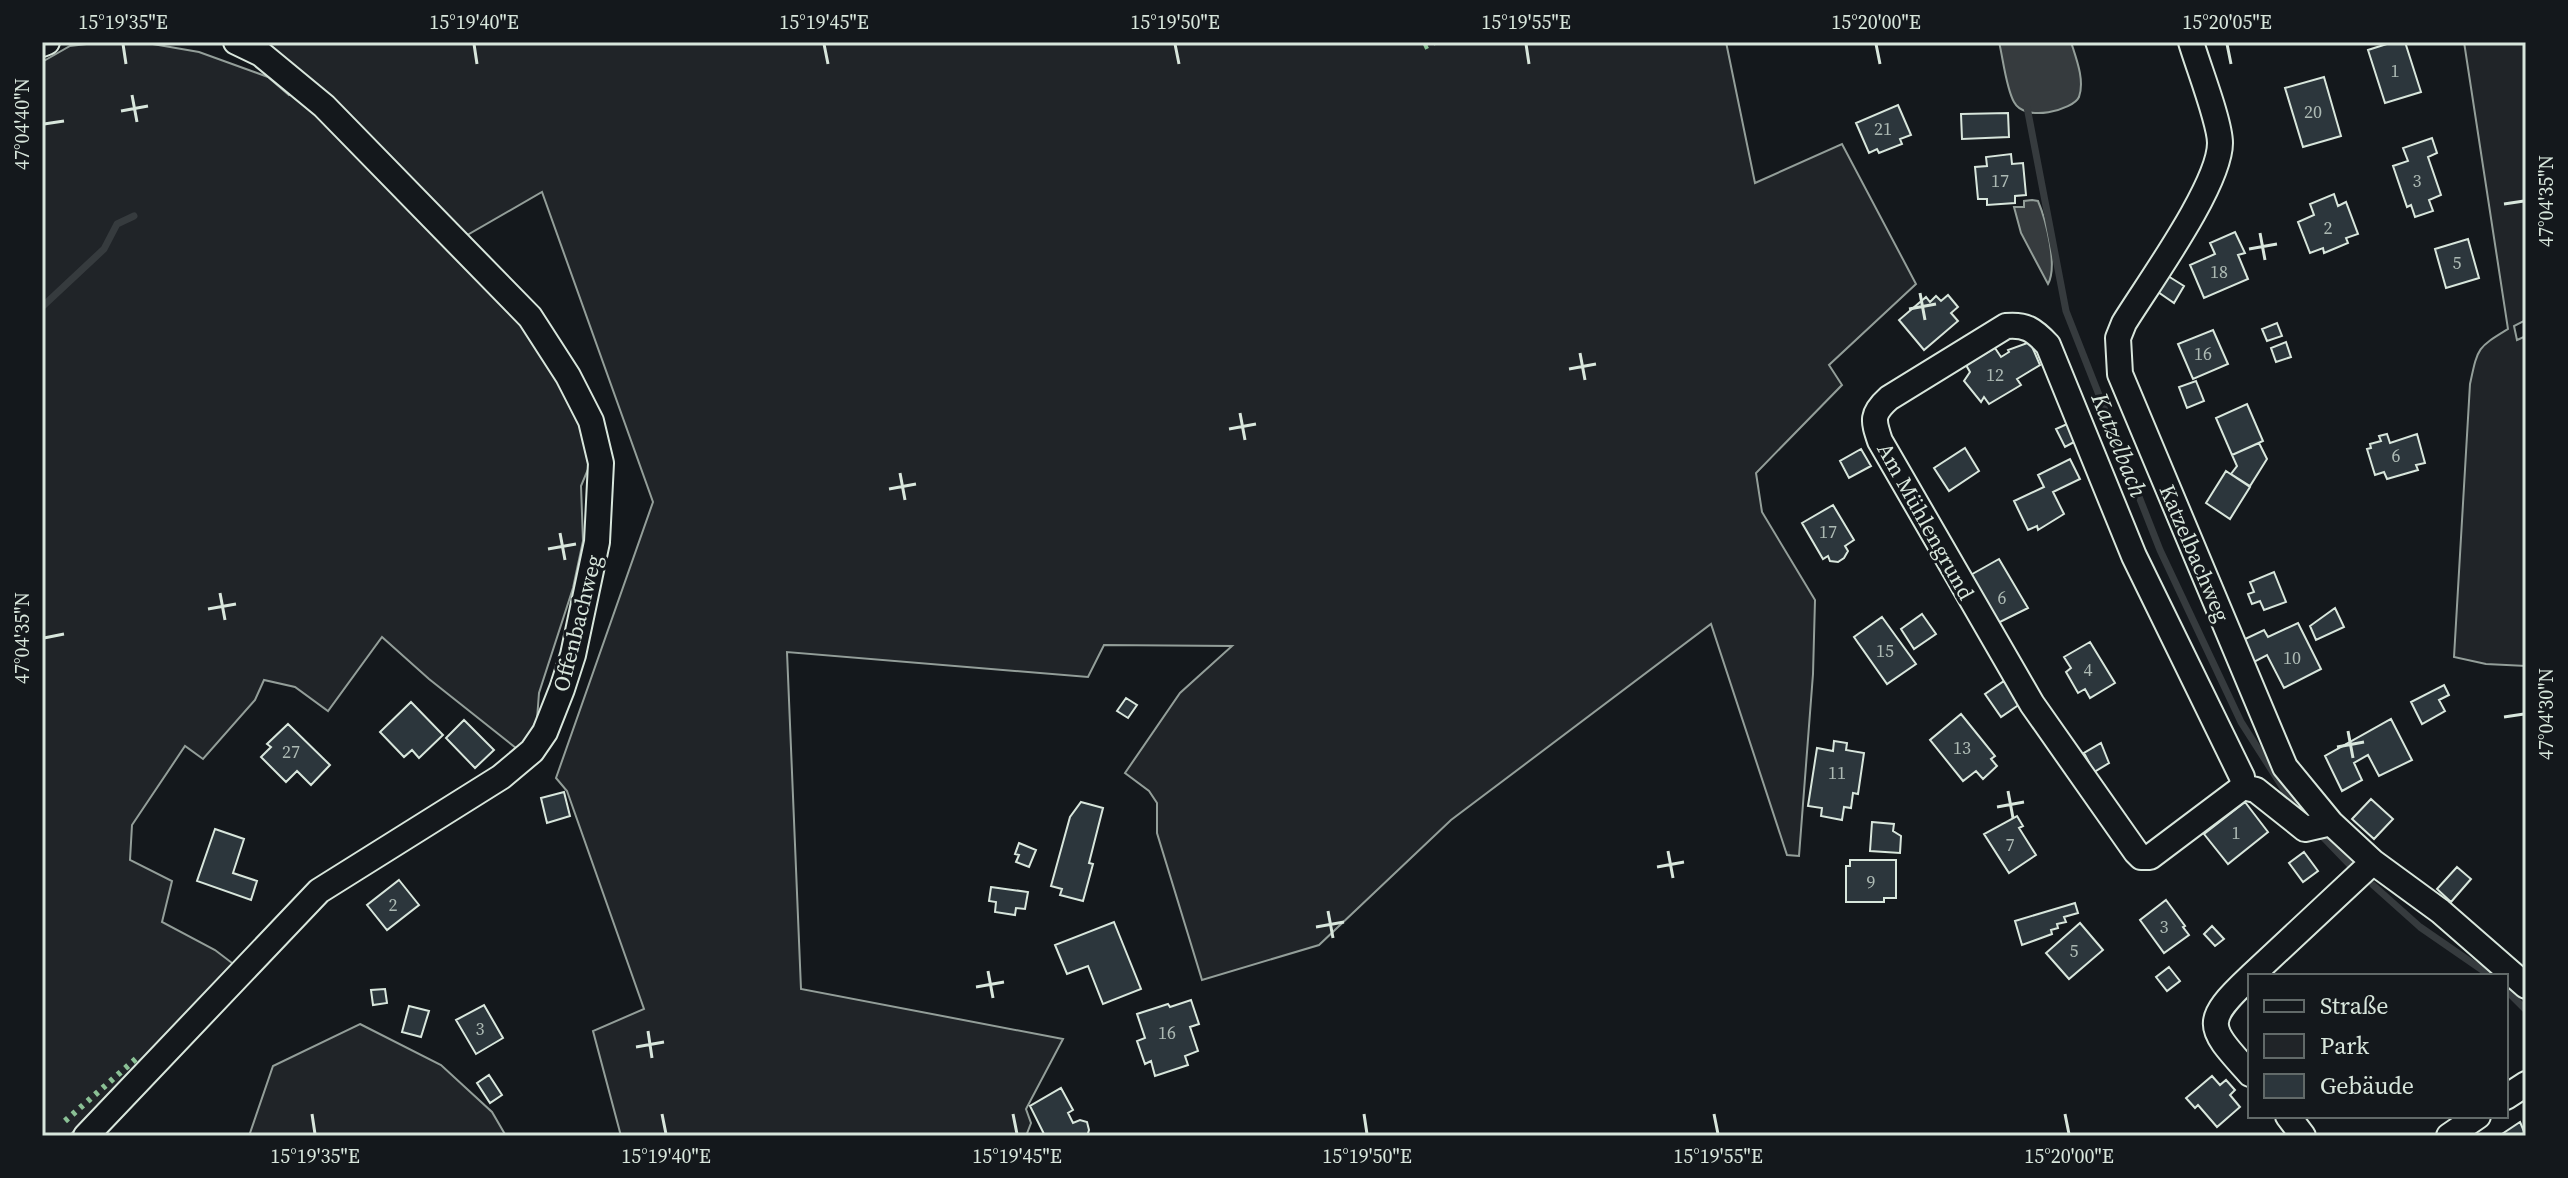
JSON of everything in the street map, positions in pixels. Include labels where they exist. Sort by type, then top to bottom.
[{"type":"street","name":"Offenbachweg","points":[[86,1136],[319,891],[501,777],[532,751],[545,732],[573,655],[597,542],[601,463],[591,421],[568,376],[530,317],[324,106],[261,54],[236,42]]},
{"type":"street","name":"Katzelbachweg","points":[[2191,42],[2221,140],[2219,163],[2207,190],[2124,323],[2118,338],[2120,374],[2285,767],[2331,823],[2373,862],[2440,911],[2526,986]]},
{"type":"street","name":"Am Mühlengrund","points":[[2021,324],[2035,331],[2048,345],[2134,556],[2242,777],[2243,787],[2150,857],[2141,857],[2136,852],[2032,704],[1955,576],[1880,441],[1874,422],[1878,408],[1889,398],[2006,326],[2021,324]]},
{"type":"street","points":[[2243,787],[2256,790],[2305,829],[2331,823]]},
{"type":"street","points":[[2254,974],[2373,862]]},
{"type":"street","points":[[2248,980],[2217,1012],[2214,1023],[2218,1038],[2248,1072]]},
{"type":"street","points":[[2508,1096],[2526,1084]]},
{"type":"street","points":[[2290,1118],[2303,1136]]},
{"type":"street","points":[[2449,1136],[2475,1118]]},
{"type":"green space","points":[[141,42],[199,52],[268,77],[289,95],[300,91],[517,317],[576,408],[589,467],[581,486],[583,541],[573,588],[539,693],[537,719],[521,752],[429,679],[382,637],[328,711],[295,687],[264,680],[255,700],[203,759],[185,746],[132,825],[130,860],[172,881],[162,922],[215,950],[236,966],[69,1136],[42,1136],[42,62],[70,46]]},
{"type":"green space","points":[[257,42],[1726,42],[1755,183],[1842,144],[1916,284],[1829,365],[1842,385],[1756,473],[1762,512],[1815,600],[1813,674],[1799,856],[1787,855],[1711,624],[1451,820],[1319,945],[1202,980],[1157,833],[1157,803],[1149,791],[1125,773],[1180,693],[1232,646],[1104,645],[1088,677],[787,652],[801,989],[1063,1039],[1026,1109],[1031,1123],[1026,1136],[621,1136],[593,1031],[644,1009],[567,791],[556,778],[653,502],[542,192],[462,238]]},
{"type":"green space","points":[[2464,42],[2526,42],[2526,320],[2514,326],[2517,340],[2526,336],[2526,666],[2486,664],[2454,657],[2470,384],[2480,350],[2508,329]]},
{"type":"green space","points":[[360,1024],[441,1065],[492,1112],[506,1136],[249,1136],[273,1066]]},
{"type":"shaded area","points":[[1999,42],[2071,42],[2080,76],[2079,97],[2059,110],[2038,113],[2020,108],[2009,89]]},
{"type":"shaded area","points":[[2024,201],[2038,201],[2050,243],[2052,266],[2048,284],[2021,233],[2014,207],[2024,207]]},
{"type":"building","points":[[2393,42],[2405,42],[2421,92],[2385,103],[2368,50]]},
{"type":"building","points":[[2324,77],[2341,136],[2303,147],[2285,88]]},
{"type":"building","points":[[1898,105],[1911,135],[1900,139],[1902,144],[1879,153],[1877,149],[1869,153],[1856,123]]},
{"type":"building","points":[[2008,113],[2009,137],[1962,139],[1961,114]]},
{"type":"building","points":[[2432,138],[2437,153],[2428,157],[2441,195],[2429,200],[2433,211],[2415,217],[2411,205],[2407,207],[2393,166],[2408,161],[2403,148]]},
{"type":"building","points":[[2011,154],[2012,164],[2023,163],[2026,195],[2015,196],[2015,203],[1987,205],[1987,199],[1978,199],[1975,167],[1987,166],[1986,157]]},
{"type":"building","points":[[2334,194],[2338,206],[2346,202],[2358,234],[2346,238],[2348,243],[2324,253],[2323,248],[2310,253],[2298,222],[2314,215],[2310,204]]},
{"type":"building","points":[[2235,232],[2245,253],[2238,255],[2248,279],[2204,298],[2190,265],[2215,254],[2210,243]]},
{"type":"building","points":[[2468,239],[2479,278],[2446,288],[2435,249]]},
{"type":"building","points":[[2168,276],[2184,286],[2174,303],[2158,292]]},
{"type":"building","points":[[1948,295],[1958,307],[1951,313],[1958,321],[1924,350],[1899,320],[1926,297],[1930,302],[1936,296],[1941,301]]},
{"type":"building","points":[[2277,323],[2282,336],[2267,341],[2262,329]]},
{"type":"building","points":[[2213,330],[2228,364],[2193,379],[2178,344]]},
{"type":"building","points":[[2030,342],[2040,365],[2017,379],[2021,385],[1989,404],[1984,397],[1981,402],[1964,381],[1970,372],[1966,365],[1995,348],[2001,357],[2008,350]]},
{"type":"building","points":[[2286,342],[2291,357],[2276,362],[2271,348]]},
{"type":"building","points":[[2196,381],[2204,401],[2187,408],[2179,387]]},
{"type":"building","points":[[2247,404],[2263,441],[2232,455],[2216,418]]},
{"type":"building","points":[[2067,424],[2076,441],[2065,447],[2056,429]]},
{"type":"building","points":[[2387,434],[2390,443],[2417,434],[2425,463],[2416,465],[2418,470],[2387,479],[2384,472],[2375,475],[2367,449],[2371,448],[2370,444],[2381,441],[2379,436]]},
{"type":"building","points":[[2259,443],[2267,459],[2250,486],[2231,474],[2237,466],[2232,455]]},
{"type":"building","points":[[1965,448],[1979,471],[1949,491],[1934,468]]},
{"type":"building","points":[[1861,449],[1871,466],[1849,478],[1840,461]]},
{"type":"building","points":[[2070,459],[2080,479],[2053,492],[2064,514],[2038,530],[2037,526],[2028,530],[2014,501],[2044,487],[2038,475]]},
{"type":"building","points":[[2226,471],[2250,487],[2230,519],[2206,503]]},
{"type":"building","points":[[1833,505],[1854,540],[1845,546],[1848,551],[1838,562],[1830,561],[1828,556],[1823,559],[1802,523]]},
{"type":"building","points":[[1999,559],[2028,608],[1996,624],[1967,577]]},
{"type":"building","points":[[2274,572],[2286,602],[2264,610],[2260,601],[2252,604],[2248,594],[2254,592],[2250,582]]},
{"type":"building","points":[[2335,608],[2344,627],[2316,640],[2310,626]]},
{"type":"building","points":[[1922,614],[1936,634],[1914,649],[1901,629]]},
{"type":"building","points":[[1882,617],[1916,664],[1887,684],[1854,637]]},
{"type":"building","points":[[2298,623],[2321,669],[2284,688],[2267,655],[2254,662],[2243,640],[2264,630],[2268,637]]},
{"type":"building","points":[[2090,642],[2115,683],[2090,698],[2085,689],[2078,693],[2066,672],[2071,668],[2064,657]]},
{"type":"building","points":[[2004,681],[2020,704],[2001,717],[1985,694]]},
{"type":"building","points":[[2444,685],[2449,695],[2439,700],[2445,711],[2422,724],[2411,702]]},
{"type":"building","points":[[1126,698],[1137,705],[1128,718],[1117,711]]},
{"type":"building","points":[[411,702],[443,735],[419,758],[412,750],[404,757],[380,732]]},
{"type":"building","points":[[1961,714],[1995,756],[1991,759],[1997,766],[1983,779],[1976,771],[1963,781],[1930,740]]},
{"type":"building","points":[[2391,719],[2412,760],[2379,776],[2368,755],[2354,763],[2362,780],[2342,791],[2325,756]]},
{"type":"building","points":[[464,720],[494,750],[475,768],[446,738]]},
{"type":"building","points":[[288,724],[330,765],[311,785],[297,771],[286,782],[261,757],[271,747],[267,744]]},
{"type":"building","points":[[1834,741],[1847,743],[1846,750],[1864,753],[1858,794],[1853,793],[1851,808],[1844,807],[1842,820],[1821,816],[1822,808],[1808,806],[1817,748],[1833,751]]},
{"type":"building","points":[[2101,743],[2109,763],[2094,772],[2084,753]]},
{"type":"building","points":[[564,792],[570,816],[547,823],[541,798]]},
{"type":"building","points":[[2371,799],[2393,819],[2374,839],[2352,819]]},
{"type":"building","points":[[1081,802],[1103,808],[1083,901],[1060,895],[1062,889],[1051,886],[1070,817]]},
{"type":"building","points":[[2245,802],[2268,832],[2228,864],[2204,834]]},
{"type":"building","points":[[2017,816],[2023,826],[2019,828],[2036,855],[2009,873],[1984,834]]},
{"type":"building","points":[[1872,822],[1894,824],[1893,831],[1901,836],[1900,853],[1870,851]]},
{"type":"building","points":[[215,829],[244,839],[233,873],[257,881],[251,900],[197,881]]},
{"type":"building","points":[[1019,843],[1036,850],[1029,867],[1016,862]]},
{"type":"building","points":[[2304,852],[2318,871],[2303,882],[2289,863]]},
{"type":"building","points":[[1850,860],[1896,860],[1896,898],[1884,898],[1884,902],[1846,902],[1846,866],[1850,866]]},
{"type":"building","points":[[2457,867],[2471,879],[2451,902],[2437,889]]},
{"type":"building","points":[[399,880],[419,905],[387,930],[367,905]]},
{"type":"building","points":[[991,887],[1028,892],[1025,909],[1016,908],[1015,915],[995,912],[996,902],[989,901]]},
{"type":"building","points":[[2166,900],[2189,935],[2164,953],[2140,920]]},
{"type":"building","points":[[2075,903],[2078,913],[2064,917],[2066,922],[2057,924],[2058,928],[2051,930],[2052,934],[2022,945],[2015,921]]},
{"type":"building","points":[[1114,922],[1141,989],[1103,1004],[1088,966],[1067,974],[1055,945]]},
{"type":"building","points":[[2080,923],[2103,950],[2069,979],[2046,953]]},
{"type":"building","points":[[2212,926],[2224,939],[2215,946],[2204,934]]},
{"type":"building","points":[[2169,967],[2180,981],[2167,991],[2156,977]]},
{"type":"building","points":[[385,989],[387,1003],[373,1005],[371,990]]},
{"type":"building","points":[[1191,1000],[1199,1024],[1190,1027],[1198,1051],[1185,1056],[1188,1065],[1155,1076],[1151,1061],[1145,1064],[1137,1041],[1145,1038],[1137,1014]]},
{"type":"building","points":[[484,1005],[503,1038],[476,1054],[456,1020]]},
{"type":"building","points":[[409,1006],[429,1011],[421,1037],[402,1032]]},
{"type":"building","points":[[489,1075],[502,1095],[490,1103],[477,1083]]},
{"type":"building","points":[[2212,1076],[2220,1085],[2226,1080],[2235,1090],[2230,1095],[2240,1107],[2217,1127],[2198,1105],[2195,1108],[2186,1098]]},
{"type":"building","points":[[1061,1088],[1073,1110],[1068,1113],[1073,1123],[1080,1120],[1087,1122],[1087,1136],[1045,1136],[1030,1106]]},
{"type":"building","points":[[2520,1122],[2526,1136],[2499,1136]]},
{"type":"waterway","name":"Katzelbach","points":[[2027,107],[2066,311],[2160,550],[2241,722],[2285,791],[2305,815]]},
{"type":"waterway","points":[[42,307],[104,249],[117,224],[134,216]]},
{"type":"waterway","name":"Katzelbach","points":[[2324,838],[2351,866]]},
{"type":"waterway","name":"Katzelbach","points":[[2373,885],[2420,927],[2488,974]]},
{"type":"waterway","name":"Katzelbach","points":[[2508,992],[2526,1010]]},
{"type":"hedge","points":[[1424,47],[1435,42]]},
{"type":"hedge","points":[[65,1121],[138,1057]]}]
